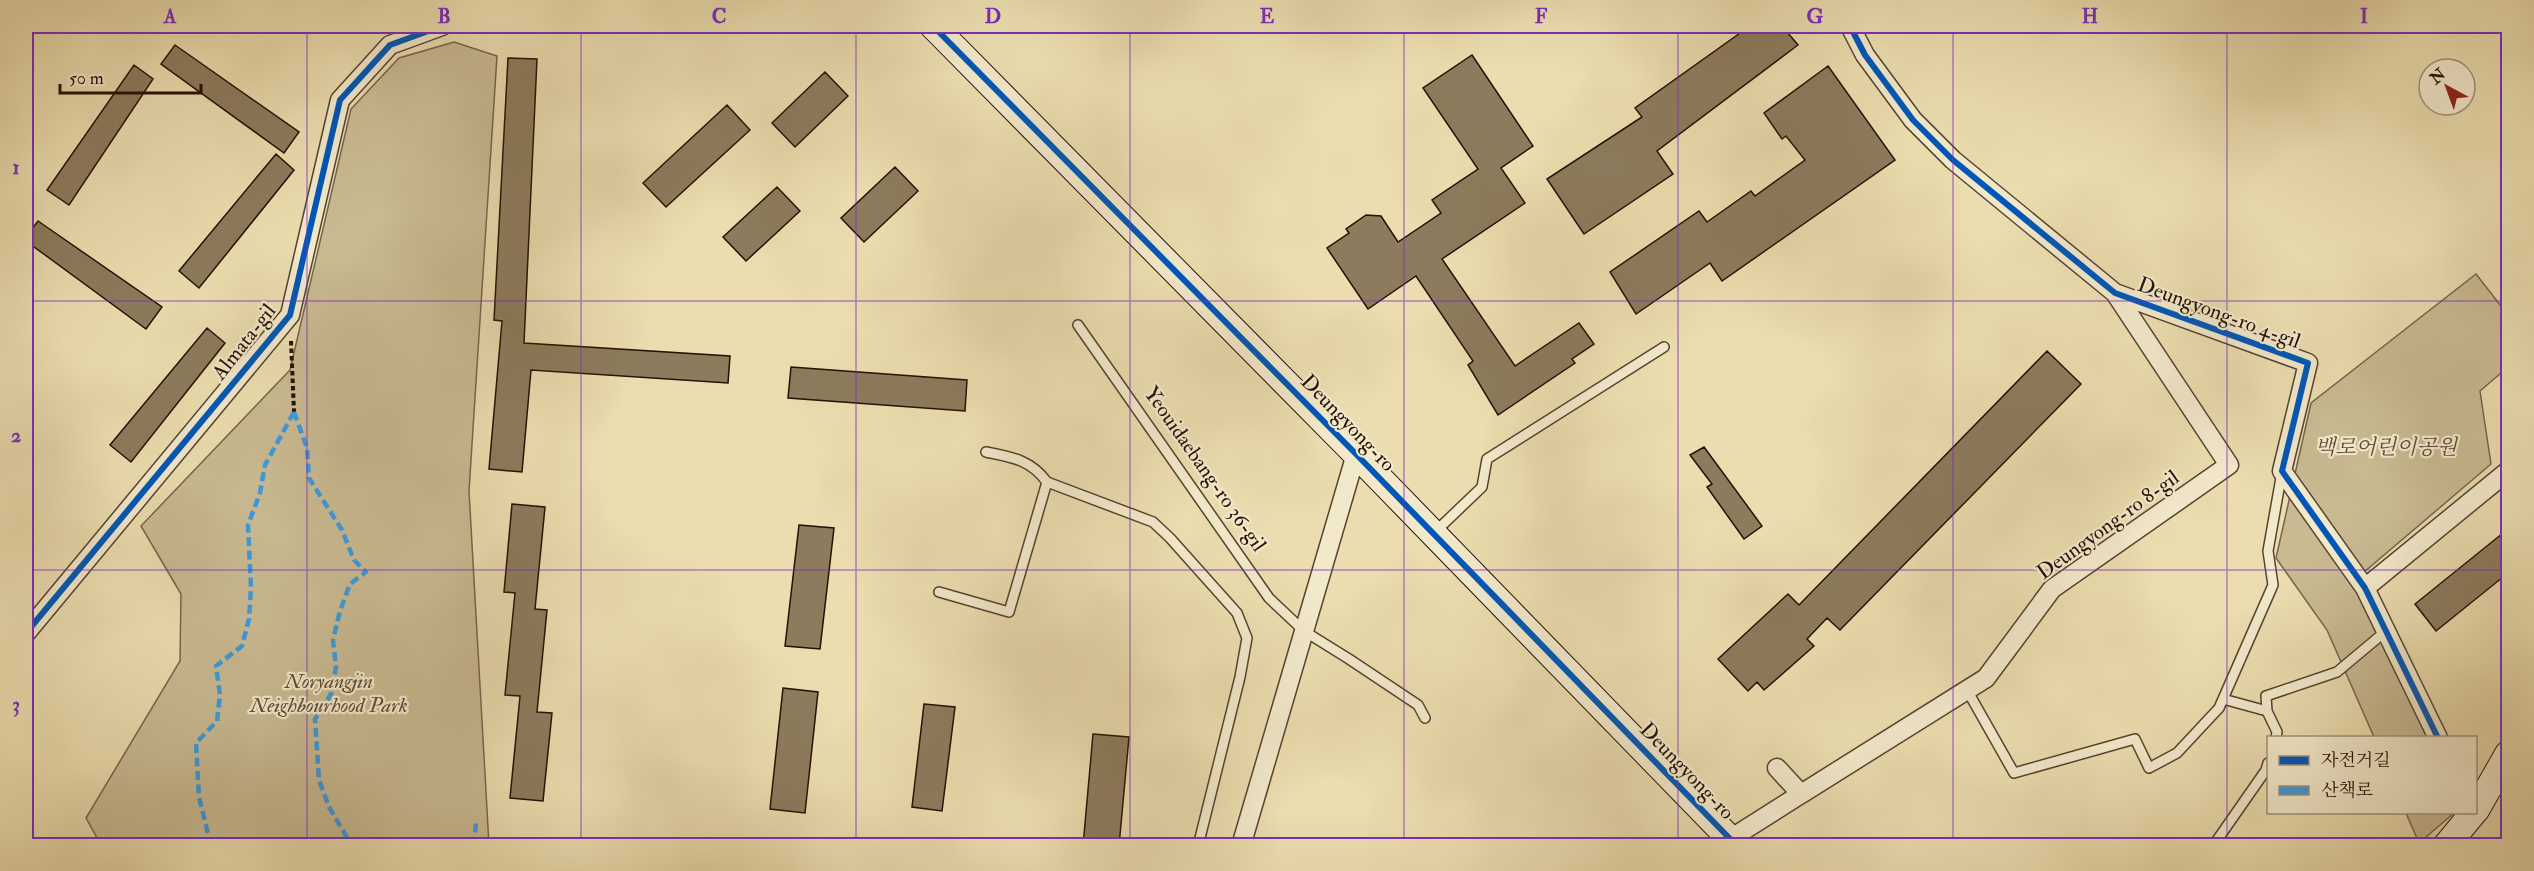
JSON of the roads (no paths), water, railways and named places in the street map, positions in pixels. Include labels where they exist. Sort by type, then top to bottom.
[{"type":"street","name":"Almata-gil","points":[[26,633],[290,315],[340,100],[390,45],[442,26]]},
{"type":"street","name":"Deungyong-ro","points":[[933,26],[1356,454],[1733,842],[1801,794]]},
{"type":"street","name":"Deungyong-ro 4-gil","points":[[1850,26],[1865,55],[1913,120],[1953,160],[2115,293],[2308,363],[2282,471]]},
{"type":"street","name":"Deungyong-ro 8-gil","points":[[1801,794],[1986,678],[2052,589],[2229,465],[2115,293]]},
{"type":"street","points":[[1241,846],[1356,454]]},
{"type":"street","points":[[2282,471],[2365,588],[2437,736]]},
{"type":"street","points":[[2365,588],[2508,471]]},
{"type":"street","points":[[2477,807],[2508,754]]},
{"type":"street","points":[[1777,768],[1801,794]]},
{"type":"street","points":[[2446,846],[2472,814]]},
{"type":"lane","name":"Yeouidaebang-ro 36-gil","points":[[1078,325],[1269,598],[1304,632],[1350,659],[1418,705],[1425,718]]},
{"type":"lane","points":[[1433,534],[1482,487],[1487,459],[1664,347]]},
{"type":"lane","points":[[986,452],[1023,462],[1038,470],[1047,482],[1152,522],[1170,538],[1237,613],[1247,638],[1240,677],[1198,846]]},
{"type":"lane","points":[[1967,690],[2014,773],[2135,739],[2149,768],[2177,753],[2220,708],[2273,585],[2268,551],[2282,471]]},
{"type":"lane","points":[[939,592],[1009,612],[1047,482]]},
{"type":"lane","points":[[2276,736],[2277,732],[2267,711],[2266,696],[2337,672],[2386,631]]},
{"type":"lane","points":[[2223,699],[2267,711]]},
{"type":"lane","points":[[2213,846],[2267,766]]},
{"type":"park label","name":"백로어린이공원","points":[[2386,447]]},
{"type":"park label","name":"Noryangjin Neighbourhood Park","points":[[329,693]]}]
